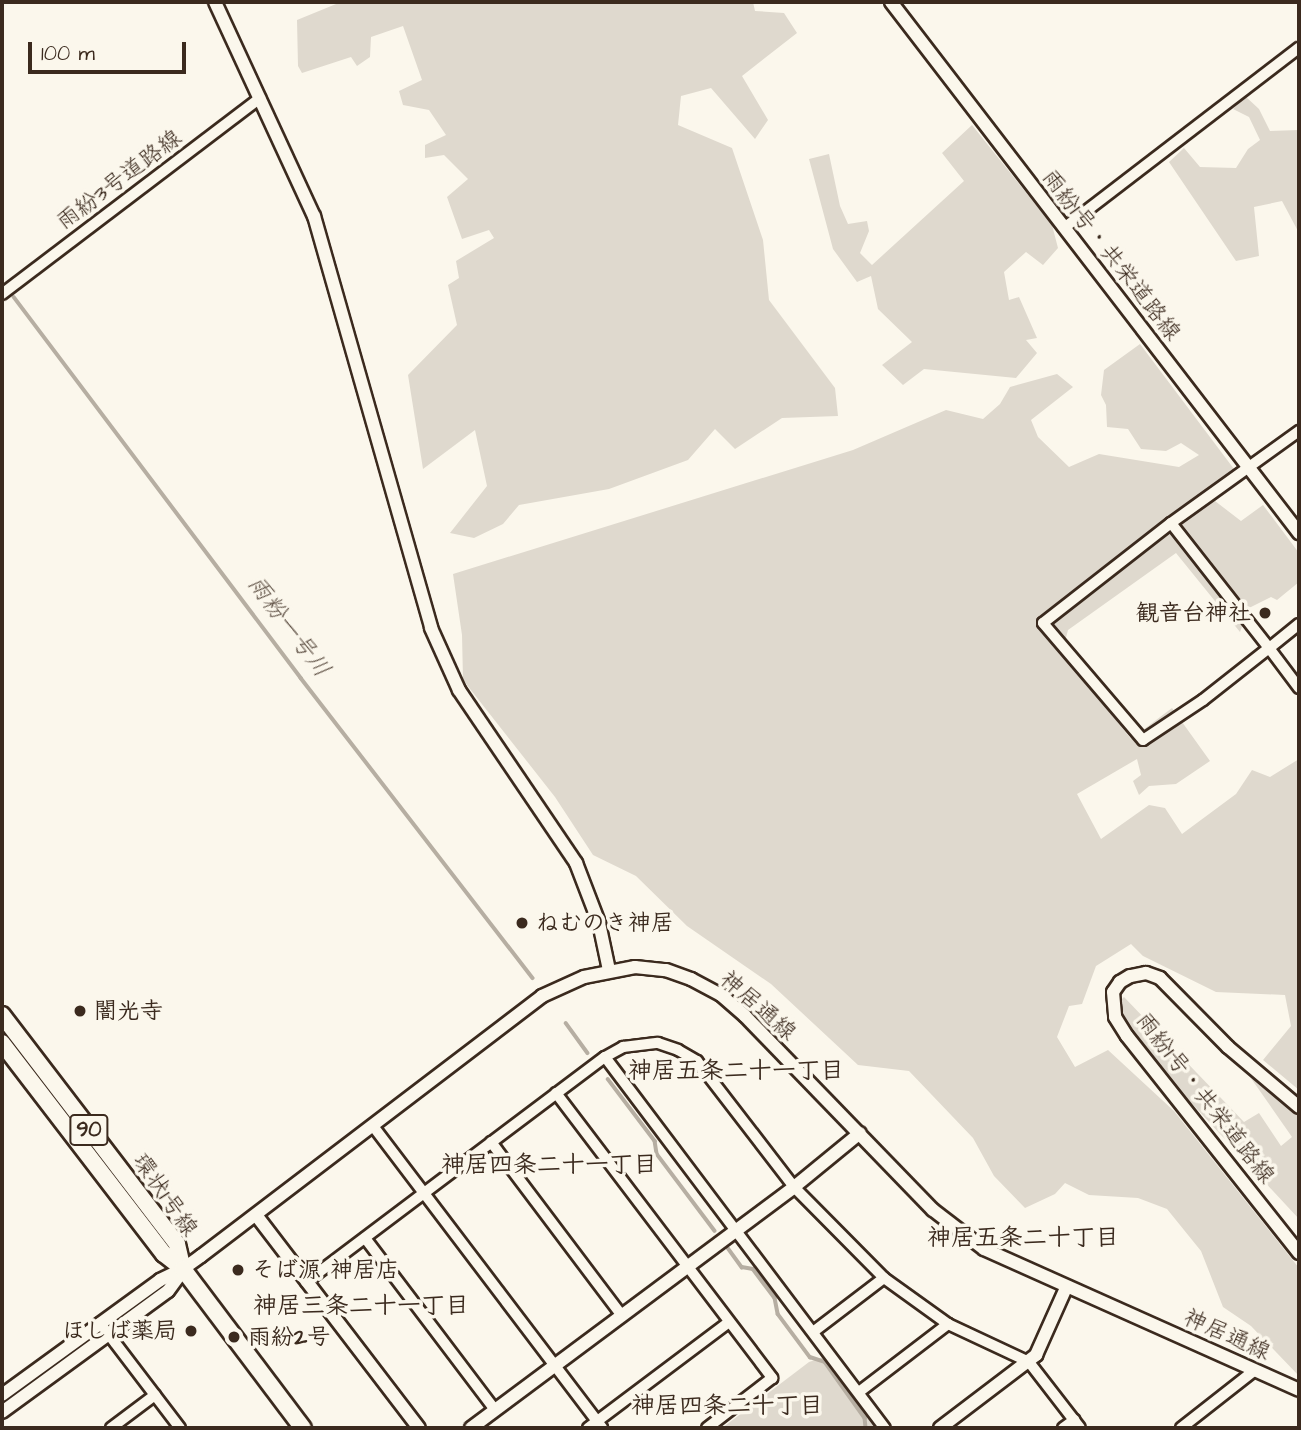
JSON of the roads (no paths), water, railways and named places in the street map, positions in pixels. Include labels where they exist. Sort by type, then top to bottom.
[{"type":"main road","name":"環状1号線","points":[[2,1015],[177,1244],[183,1269]]},
{"type":"main road","name":"環状1号線","points":[[2,1043],[164,1254],[183,1269],[303,1428]]},
{"type":"street","points":[[215,2],[318,227],[430,628],[459,690],[576,863],[599,922],[609,970]]},
{"type":"street","name":"雨紛1号・共栄道路線","points":[[891,2],[1299,533]]},
{"type":"street","points":[[1064,228],[1299,48]]},
{"type":"street","name":"雨紛3号道路線","points":[[2,293],[260,98]]},
{"type":"street","points":[[1299,431],[1171,523],[1043,623],[1143,740],[1203,700],[1299,624]]},
{"type":"street","points":[[1171,523],[1299,688]]},
{"type":"street","name":"神居通線","points":[[183,1269],[541,996],[575,980],[609,970],[635,967],[666,970],[691,979],[721,995],[933,1210],[984,1249],[1299,1390]]},
{"type":"street","name":"雨紛1号・共栄道路線","points":[[1299,1107],[1228,1047],[1160,978],[1146,973],[1130,976],[1120,982],[1113,992],[1115,1017],[1127,1036],[1299,1253]]},
{"type":"street","points":[[306,1282],[605,1057],[623,1047],[658,1044],[697,1061],[794,1186],[884,1278],[948,1324],[1029,1362],[1077,1424],[1063,1428]]},
{"type":"street","points":[[605,1057],[885,1428]]},
{"type":"street","points":[[556,1093],[772,1378],[707,1428]]},
{"type":"street","points":[[373,1126],[596,1426],[729,1322]]},
{"type":"street","points":[[471,1428],[794,1186],[860,1133]]},
{"type":"street","points":[[491,1142],[622,1316]]},
{"type":"street","points":[[256,1214],[419,1428]]},
{"type":"street","points":[[365,1238],[495,1410]]},
{"type":"street","points":[[2,1395],[160,1280],[183,1269]]},
{"type":"street","points":[[2,1412],[168,1291],[183,1269]]},
{"type":"street","points":[[813,1332],[884,1278]]},
{"type":"street","points":[[940,1428],[1036,1355],[1066,1288]]},
{"type":"street","points":[[100,1323],[180,1428]]},
{"type":"street","points":[[859,1392],[948,1324]]},
{"type":"street","points":[[1181,1428],[1255,1370]]},
{"type":"street","points":[[111,1428],[155,1395]]},
{"type":"waterway","name":"雨粉一号川","points":[[14,297],[301,678],[533,978]]},
{"type":"waterway","points":[[566,1023],[588,1053]]},
{"type":"waterway","points":[[608,1079],[655,1141],[657,1154],[715,1231]]},
{"type":"waterway","points":[[728,1248],[742,1267],[753,1269],[775,1298],[778,1314],[810,1357],[825,1362],[865,1418],[866,1428]]},
{"type":"place","name":"観音台神社","points":[[1265,613]]},
{"type":"place","name":"ねむのき神居","points":[[522,923]]},
{"type":"place","name":"闇光寺","points":[[80,1011]]},
{"type":"place","name":"そば源 神居店","points":[[238,1270]]},
{"type":"place","name":"ほしば薬局","points":[[191,1331]]},
{"type":"place","name":"雨紛2号","points":[[234,1337]]},
{"type":"district","name":"神居五条二十一丁目","points":[[736,1072]]},
{"type":"district","name":"神居四条二十一丁目","points":[[549,1166]]},
{"type":"district","name":"神居五条二十丁目","points":[[1023,1239]]},
{"type":"district","name":"神居三条二十一丁目","points":[[361,1307]]},
{"type":"district","name":"神居四条二十丁目","points":[[727,1407]]}]
